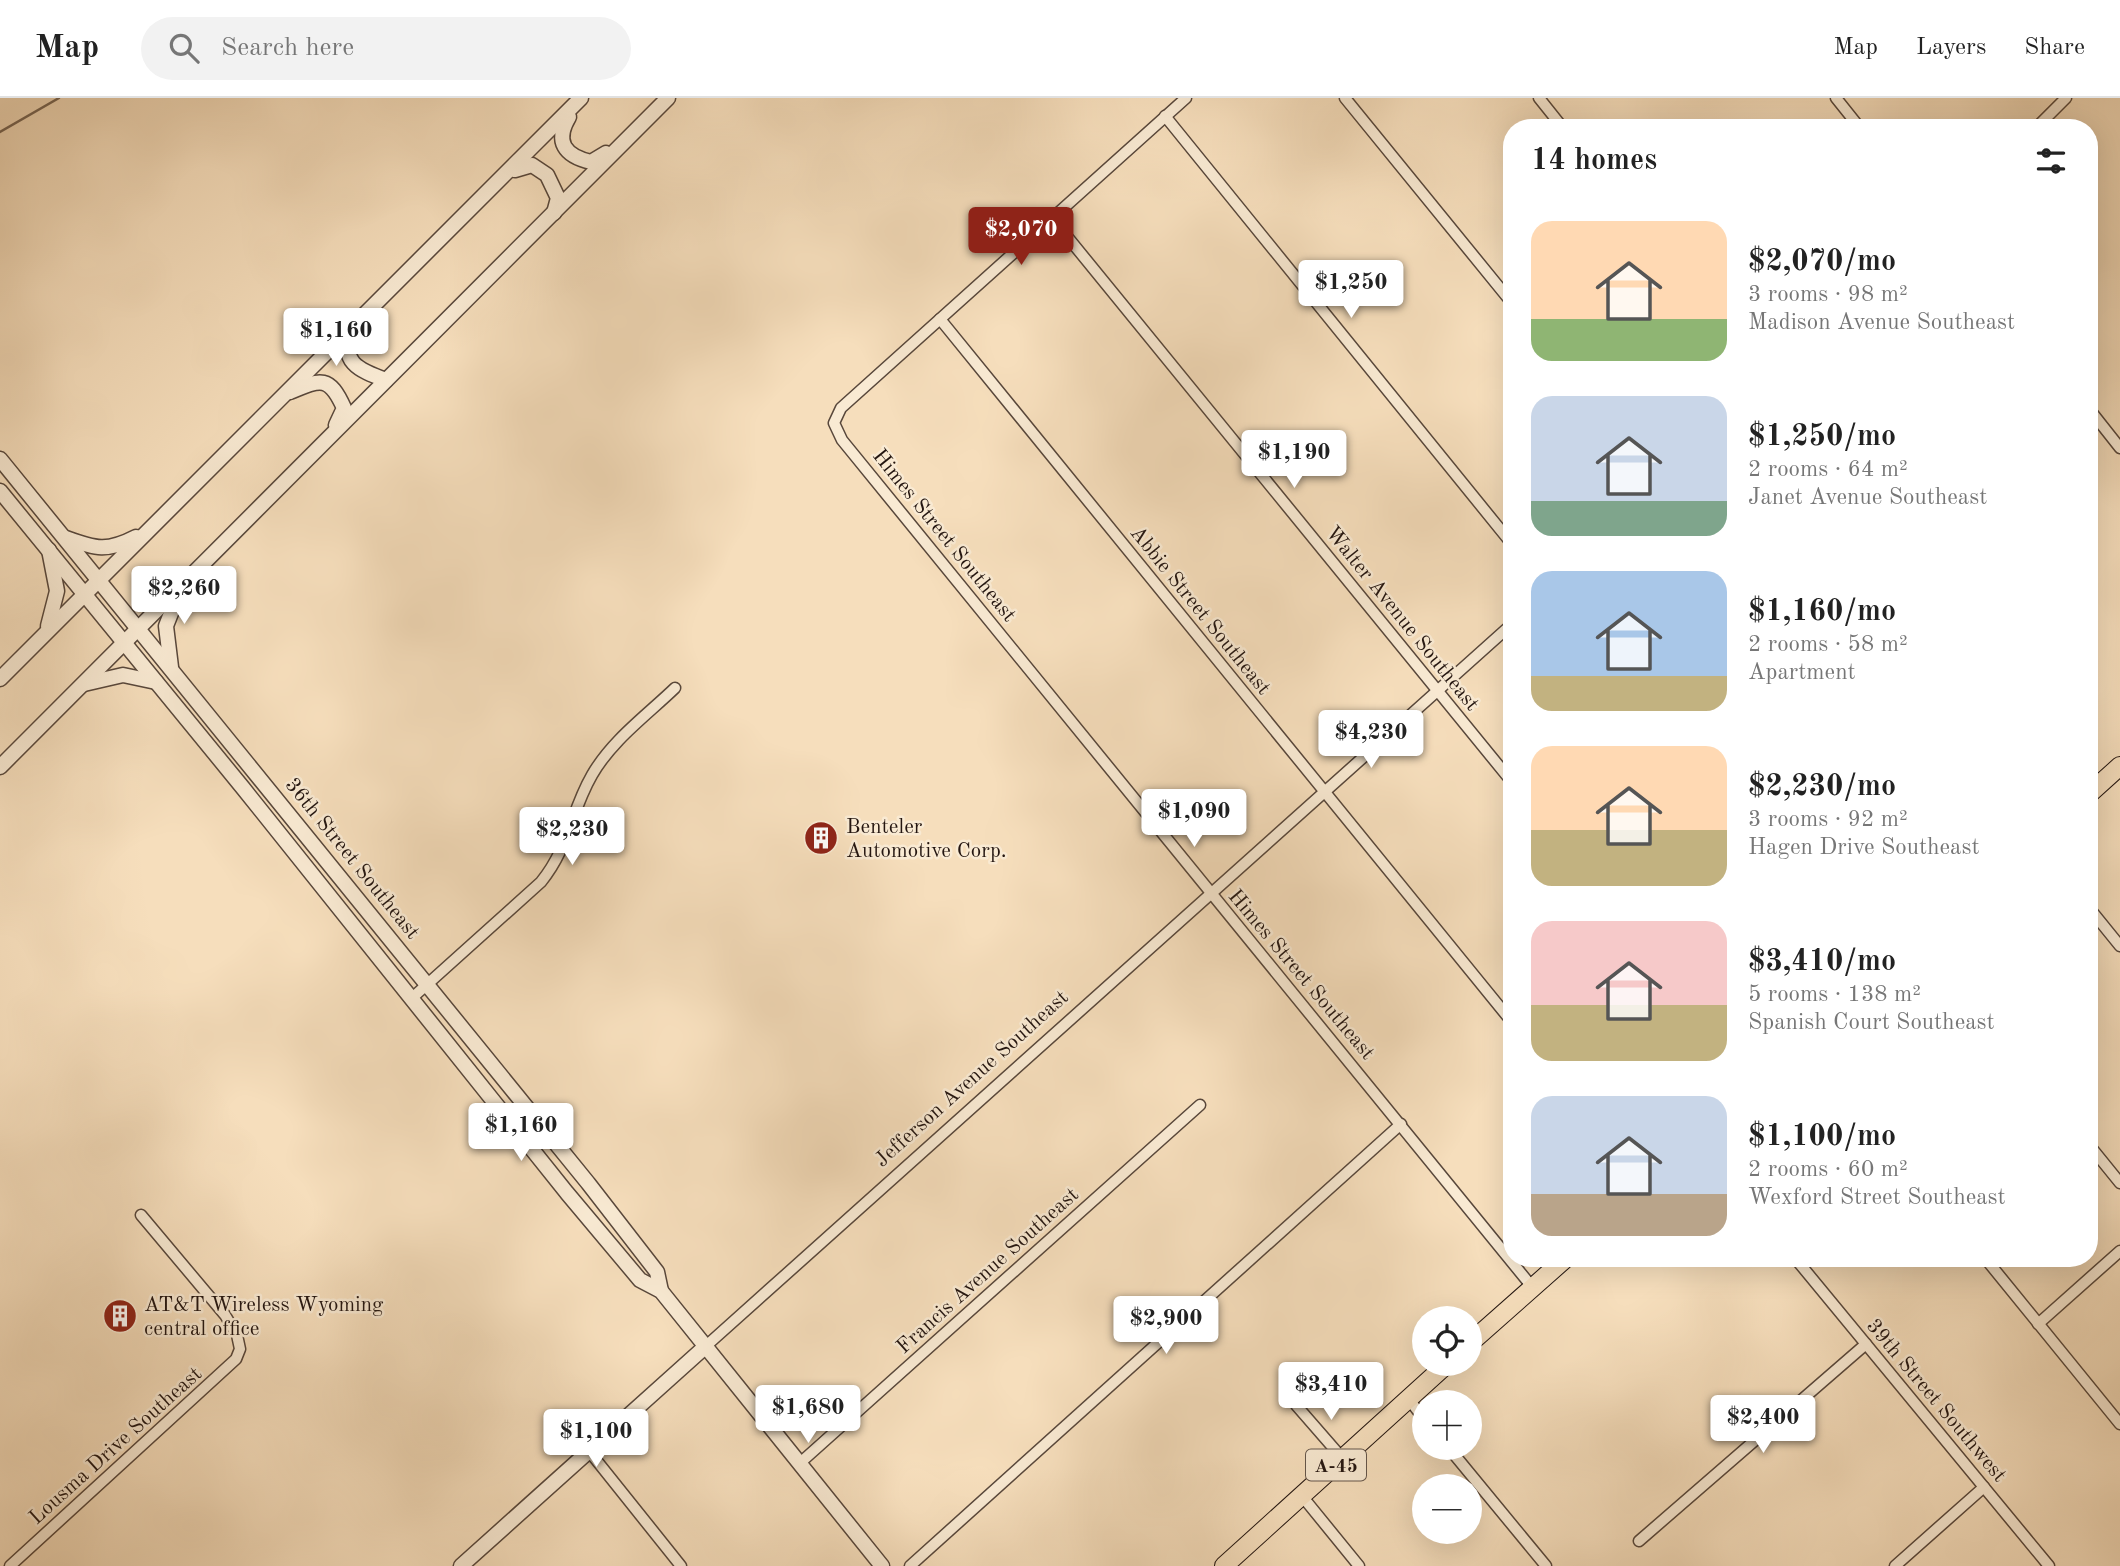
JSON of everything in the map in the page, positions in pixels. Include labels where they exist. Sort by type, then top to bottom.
[{"type":"main road","points":[[2098,780],[2120,766]]},
{"type":"main road","points":[[1482,1332],[1556,1267]]},
{"type":"main road","name":"A-45","points":[[1224,1566],[1433,1376]]},
{"type":"street","points":[[581,98],[560,131],[562,141],[573,156],[591,162],[625,142]]},
{"type":"street","points":[[0,679],[354,324],[510,172],[581,98]]},
{"type":"street","points":[[0,767],[668,98]]},
{"type":"street","points":[[940,319],[1185,98]]},
{"type":"street","points":[[1345,98],[1503,292]]},
{"type":"street","points":[[1539,98],[1556,119]]},
{"type":"street","points":[[1836,98],[1853,119]]},
{"type":"street","points":[[2045,119],[2066,98]]},
{"type":"street","points":[[1165,116],[1503,533]]},
{"type":"street","points":[[510,172],[532,165],[547,175],[558,198],[554,214]]},
{"type":"street","name":"Walter Avenue Southeast","points":[[1052,218],[1503,771]]},
{"type":"street","name":"Himes Street Southeast","points":[[940,319],[841,408],[834,423],[842,440],[1503,1252]]},
{"type":"street","name":"Abbie Street Southeast","points":[[940,319],[1503,1011]]},
{"type":"street","points":[[354,324],[347,342],[348,354],[356,367],[386,380]]},
{"type":"street","points":[[284,395],[317,380],[327,383],[337,393],[344,408],[331,436]]},
{"type":"street","points":[[2098,420],[2120,448]]},
{"type":"street","name":"36th Street Southeast","points":[[0,459],[637,1245],[657,1272],[661,1291]]},
{"type":"street","name":"36th Street Southeast","points":[[0,491],[630,1269],[640,1280],[661,1291],[882,1566]]},
{"type":"street","points":[[63,536],[94,548],[106,548],[144,534]]},
{"type":"street","points":[[46,632],[56,604],[57,591],[48,549]]},
{"type":"street","points":[[172,668],[166,626],[168,615],[184,583]]},
{"type":"street","name":"Jefferson Avenue Southeast","points":[[465,1565],[1436,689],[1503,632]]},
{"type":"street","points":[[80,686],[122,675],[156,682]]},
{"type":"street","points":[[412,998],[541,882],[566,844],[581,795],[599,764],[617,741],[675,688]]},
{"type":"street","points":[[2098,919],[2120,946]]},
{"type":"street","name":"Francis Avenue Southeast","points":[[800,1463],[1200,1105]]},
{"type":"street","points":[[910,1566],[1401,1124]]},
{"type":"street","points":[[2098,1156],[2120,1183]]},
{"type":"street","name":"Lousma Drive Southeast","points":[[10,1566],[236,1359],[240,1349],[237,1335],[225,1315],[141,1215]]},
{"type":"street","points":[[2038,1324],[2120,1251]]},
{"type":"street","name":"Himes Street Southeast","points":[[1515,1267],[1532,1288]]},
{"type":"street","name":"39th Street Southwest","points":[[1802,1267],[2049,1566]]},
{"type":"street","points":[[1992,1267],[2120,1424]]},
{"type":"street","points":[[1639,1541],[1866,1344]]},
{"type":"street","points":[[1408,1398],[1412,1403]]},
{"type":"street","points":[[1296,1405],[1343,1459]]},
{"type":"street","points":[[589,1451],[681,1566]]},
{"type":"street","points":[[1459,1460],[1546,1566]]},
{"type":"street","points":[[1895,1566],[1984,1487]]},
{"type":"street","points":[[1302,1496],[1359,1566]]},
{"type":"waterway","points":[[0,132],[59,98]]},
{"type":"place","name":"Benteler Automotive Corp.","points":[[821,838]]},
{"type":"place","name":"AT&T Wireless Wyoming central office","points":[[120,1316]]}]
